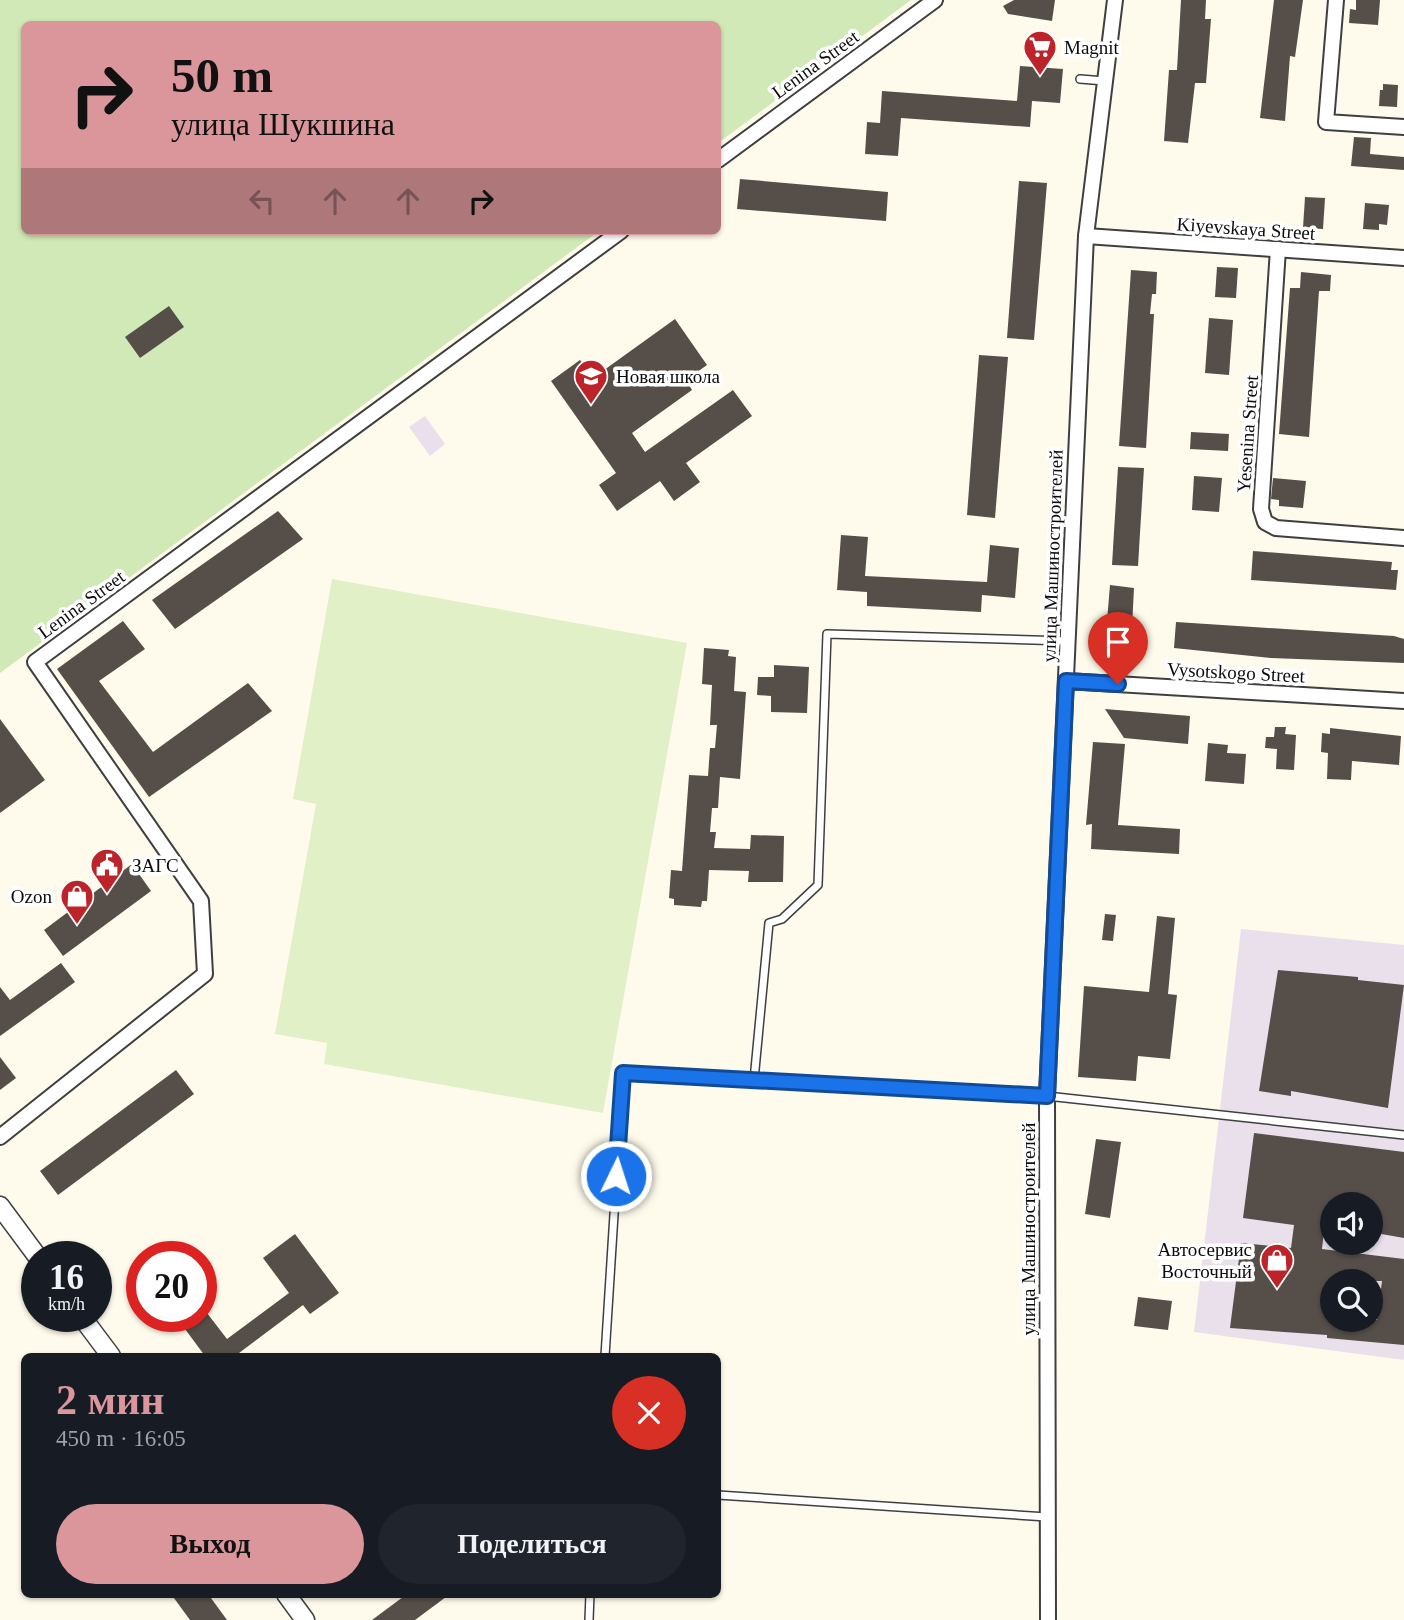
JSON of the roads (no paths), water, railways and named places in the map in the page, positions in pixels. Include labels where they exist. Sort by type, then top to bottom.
[{"type":"street","name":"Lenina Street","points":[[721,158],[934,0]]},
{"type":"street","name":"улица Машиностроителей","points":[[1048,1620],[1047,1096],[1086,236],[1115,0]]},
{"type":"street","points":[[1336,0],[1326,122],[1404,127]]},
{"type":"street","name":"Lenina Street","points":[[0,1137],[205,974],[201,901],[35,662],[616,235]]},
{"type":"street","name":"Kiyevskaya Street","points":[[1086,236],[1404,258]]},
{"type":"street","name":"Yesenina Street","points":[[1278,249],[1261,509],[1265,522],[1276,528],[1404,538]]},
{"type":"street","name":"Vysotskogo Street","points":[[1066,681],[1404,701]]},
{"type":"street","points":[[0,1206],[26,1241]]},
{"type":"street","points":[[93,1332],[109,1353]]},
{"type":"street","points":[[289,1598],[305,1620]]},
{"type":"lane","points":[[1080,79],[1105,81]]},
{"type":"lane","points":[[754,1080],[769,923],[782,919],[818,885],[827,634],[1068,641]]},
{"type":"lane","points":[[605,1353],[623,1073],[1047,1096],[1404,1135]]},
{"type":"lane","points":[[721,1495],[1048,1517]]},
{"type":"lane","points":[[589,1620],[590,1598]]},
{"type":"place","name":"Magnit","points":[[1040,77]]},
{"type":"place","name":"Новая школа","points":[[591,406]]},
{"type":"place","name":"ЗАГС","points":[[107,895]]},
{"type":"place","name":"Ozon","points":[[77,926]]},
{"type":"place","name":"Автосервис Восточный","points":[[1277,1290]]}]
